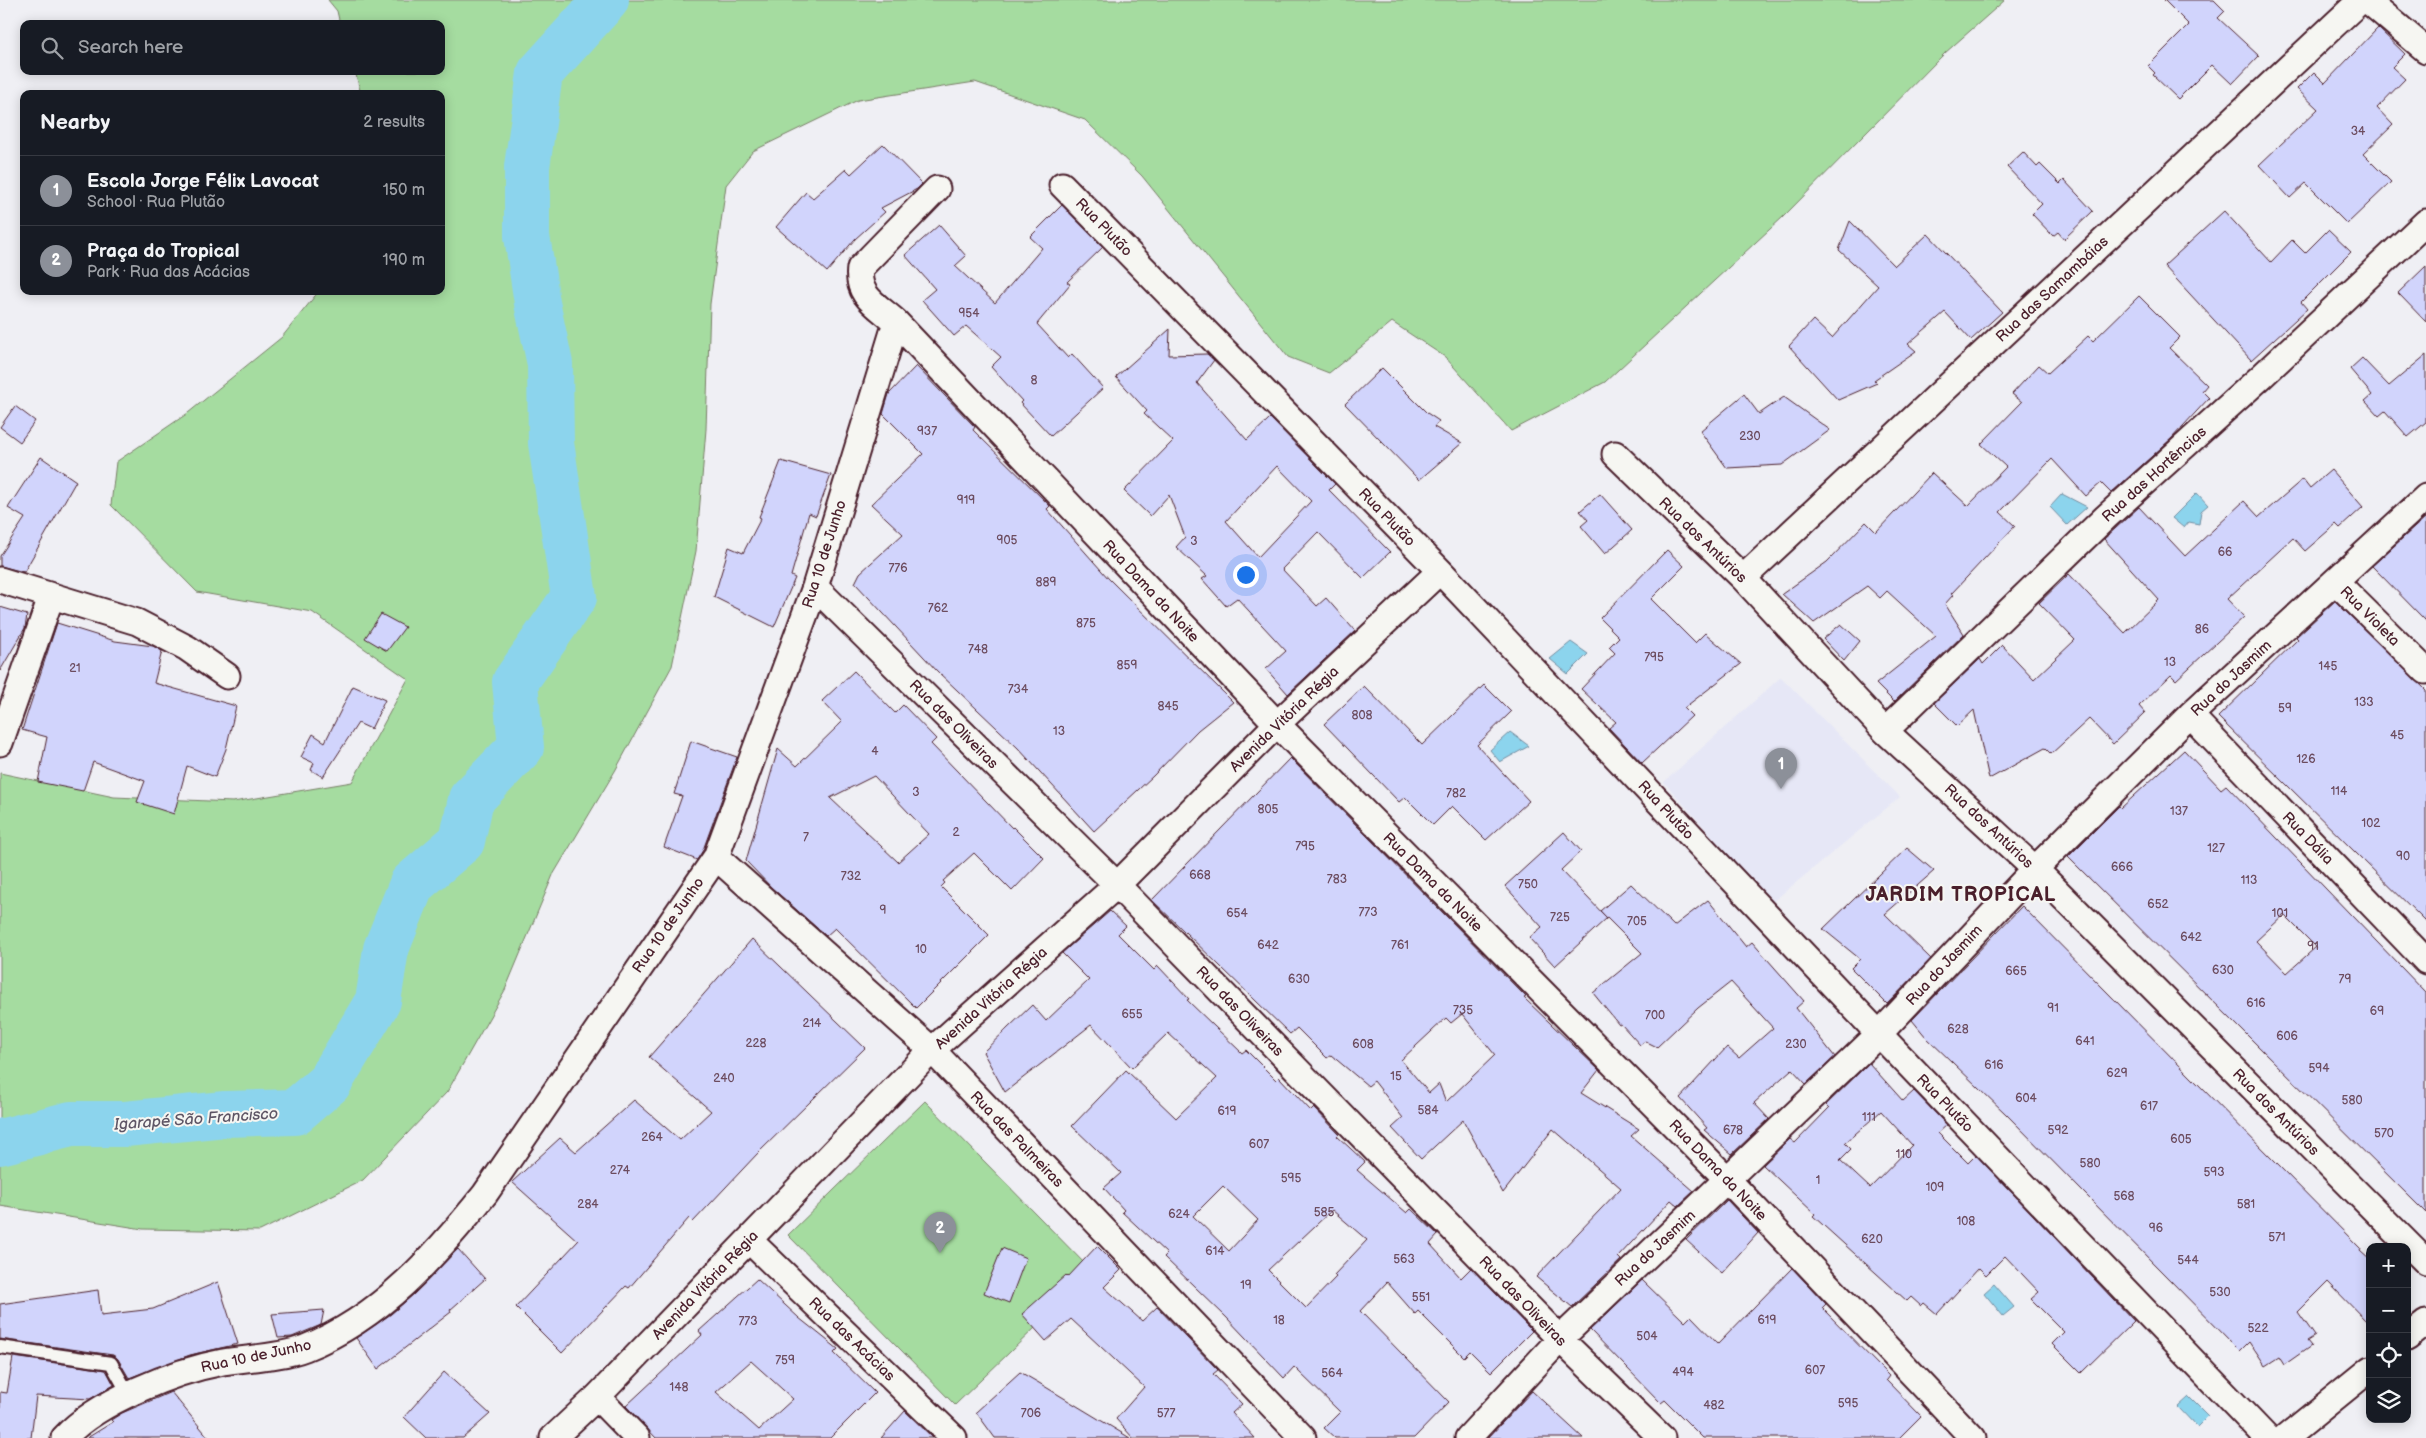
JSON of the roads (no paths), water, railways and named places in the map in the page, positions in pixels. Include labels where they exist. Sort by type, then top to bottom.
[{"type":"street","name":"Rua das Samambáias","points":[[1743,578],[2361,0]]},
{"type":"street","points":[[2367,0],[2426,50]]},
{"type":"street","name":"Rua Plutão","points":[[1062,185],[1440,571],[1879,1034],[2267,1438]]},
{"type":"street","points":[[896,322],[864,293],[858,282],[860,268],[937,189]]},
{"type":"street","name":"Rua das Hortências","points":[[1886,731],[2106,517],[2262,376],[2426,222]]},
{"type":"street","name":"Rua 10 de Junho","points":[[64,1438],[91,1415],[129,1395],[196,1368],[302,1349],[344,1329],[401,1289],[443,1246],[485,1194],[716,857],[815,587],[896,322]]},
{"type":"street","name":"Rua Dama da Noite","points":[[896,322],[1277,724],[1728,1180],[1974,1438]]},
{"type":"street","name":"Rua dos Antúrios","points":[[1615,454],[1743,578],[1886,731],[2035,869],[2426,1262]]},
{"type":"street","name":"Rua do Jasmim","points":[[1468,1438],[1560,1339],[1879,1034],[2035,869],[2190,715],[2426,497]]},
{"type":"street","name":"Avenida Vitória Régia","points":[[553,1438],[597,1396],[932,1050],[1117,885],[1277,724],[1440,571]]},
{"type":"street","points":[[0,580],[137,622],[187,648],[227,676]]},
{"type":"street","name":"Rua Violeta","points":[[2336,582],[2426,671]]},
{"type":"street","name":"Rua das Oliveiras","points":[[815,587],[1117,885],[1560,1339],[1662,1438]]},
{"type":"street","points":[[0,743],[52,597]]},
{"type":"street","name":"Rua Dália","points":[[2190,715],[2426,961]]},
{"type":"street","name":"Rua das Palmeiras","points":[[716,857],[932,1050],[1303,1438]]},
{"type":"street","name":"Rua das Acácias","points":[[749,1240],[954,1438]]},
{"type":"street","points":[[2411,1335],[2426,1323]]},
{"type":"street","points":[[2285,1438],[2366,1372]]},
{"type":"street","points":[[597,1396],[637,1438]]},
{"type":"lane","points":[[0,1347],[111,1363],[129,1395]]},
{"type":"water","points":[[2197,493],[2208,505],[2201,511],[2199,524],[2189,522],[2184,528],[2172,518]]},
{"type":"water","points":[[2062,494],[2087,507],[2067,525],[2050,507]]},
{"type":"water","points":[[1571,642],[1588,654],[1568,674],[1550,659]]},
{"type":"water","points":[[1510,732],[1529,746],[1500,762],[1490,750]]},
{"type":"water","points":[[1994,1284],[2014,1307],[2003,1316],[1984,1293]]},
{"type":"water","points":[[2189,1397],[2208,1416],[2197,1427],[2178,1407]]},
{"type":"waterway","name":"Igarapé São Francisco","points":[[0,1142],[71,1124],[125,1124],[225,1114],[295,1112],[329,1083],[378,1001],[386,949],[412,884],[462,841],[471,799],[521,747],[515,682],[574,597],[551,443],[550,364],[537,303],[527,236],[527,167],[540,73],[606,0]]},
{"type":"place","name":"Escola Jorge Félix Lavocat","points":[[1781,789]]},
{"type":"place","name":"Praça do Tropical","points":[[940,1253]]},
{"type":"district","name":"JARDIM TROPICAL","points":[[1961,894]]}]
